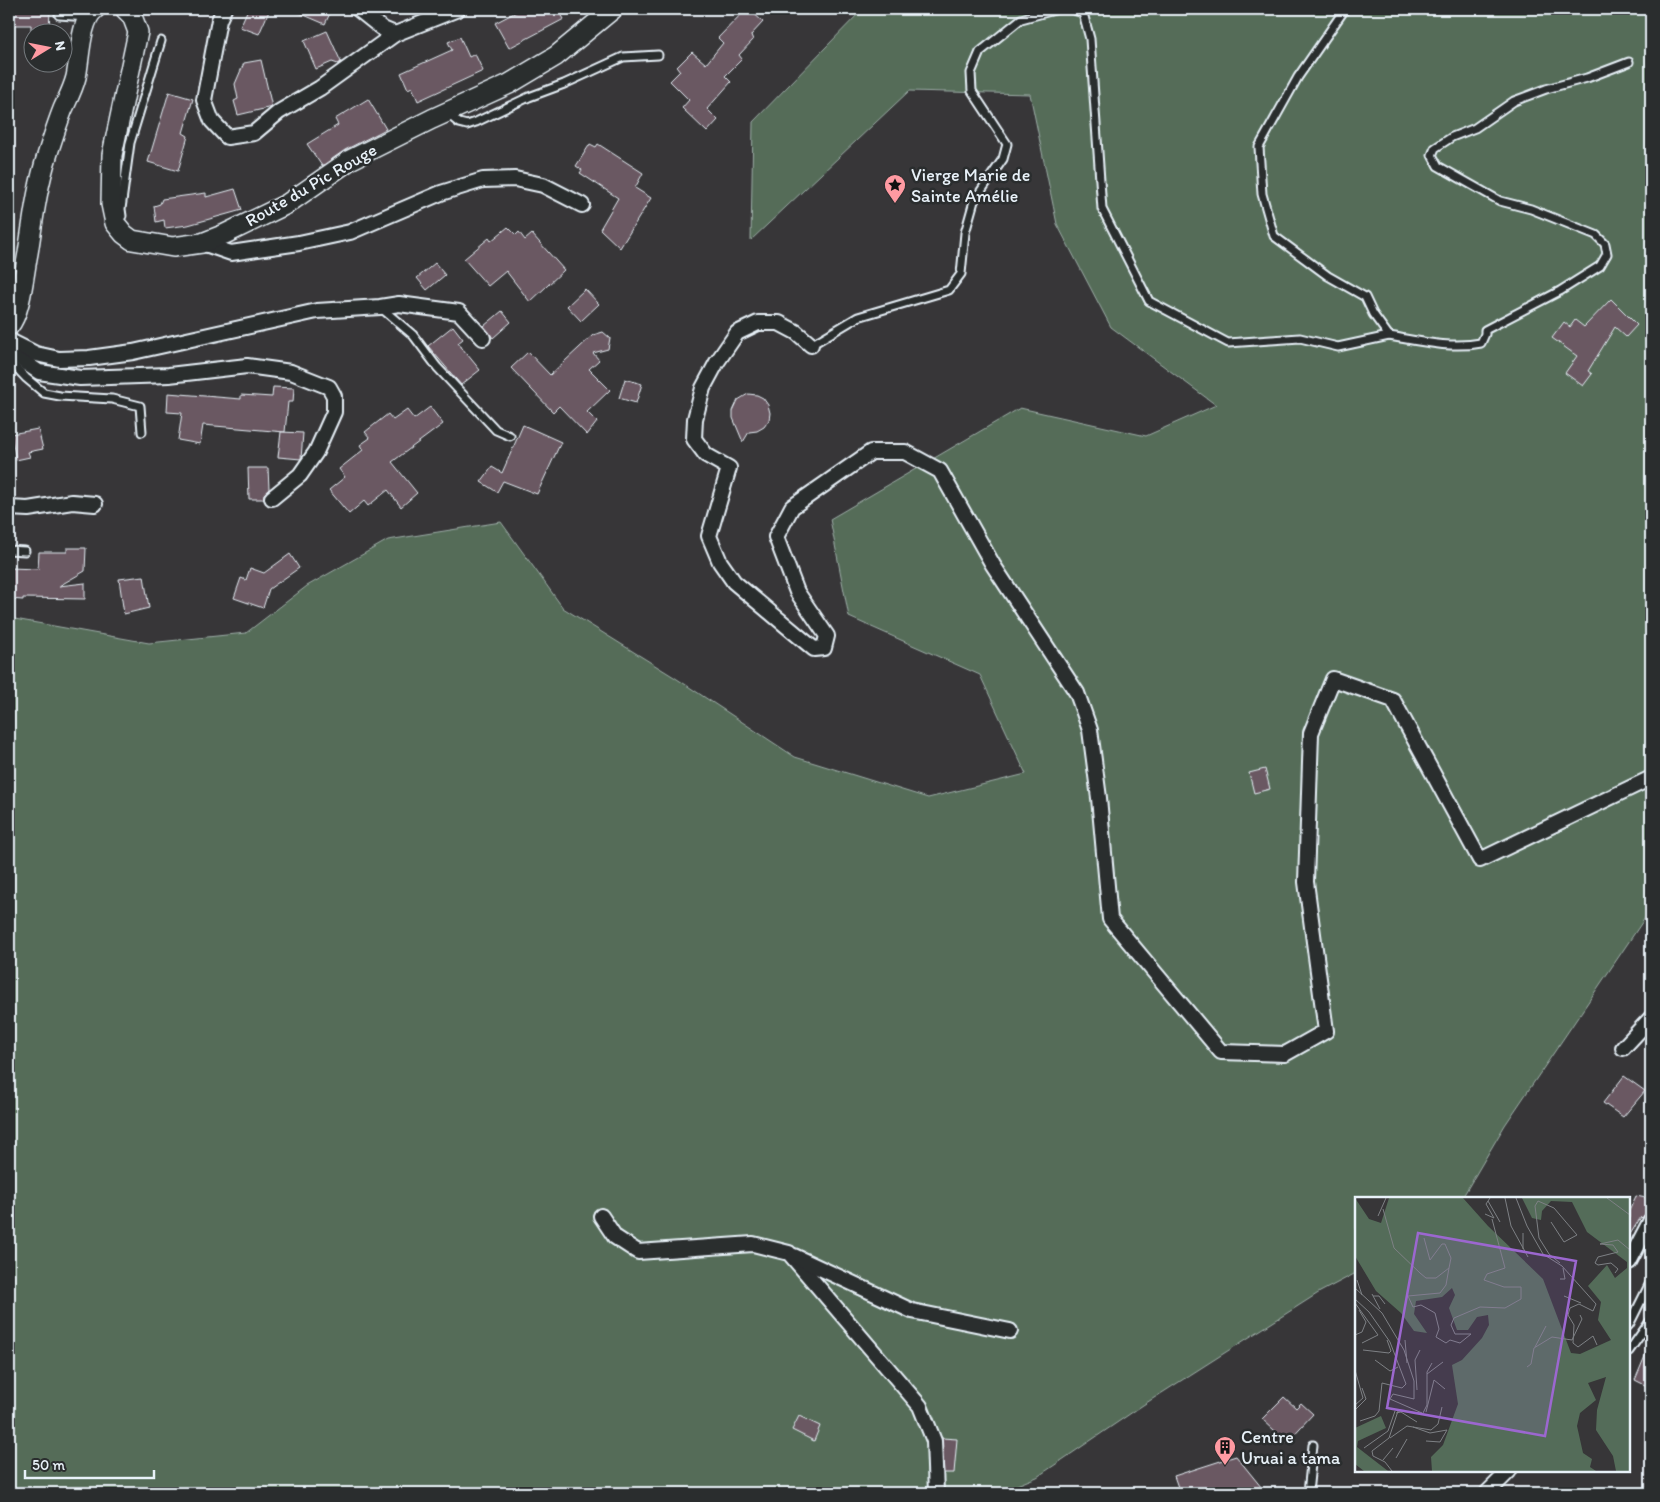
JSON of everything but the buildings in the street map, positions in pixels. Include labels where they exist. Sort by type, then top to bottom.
[{"type":"street","points":[[124,234],[115,223],[111,204],[112,155],[138,32],[132,16],[125,9]]},
{"type":"street","points":[[224,9],[219,20],[204,100],[212,120],[227,138],[254,133],[280,112],[320,88],[395,34],[458,9]]},
{"type":"street","points":[[358,9],[383,29],[395,34]]},
{"type":"street","name":"Route du Pic Rouge","points":[[124,234],[132,240],[173,247],[202,243],[225,234],[287,204],[350,160],[449,110],[509,84],[533,71],[575,42],[613,9]]},
{"type":"street","points":[[91,13],[82,39],[80,61],[74,87],[63,110],[46,158],[17,309],[9,335],[12,348],[27,364],[39,372],[80,378],[169,376],[247,366],[291,372],[329,387],[334,396],[334,412],[316,452],[300,475],[272,498]]},
{"type":"street","points":[[202,243],[232,253],[299,243],[350,232],[441,193],[483,180],[515,179],[543,185],[582,205]]},
{"type":"street","points":[[9,335],[36,354],[59,359],[89,358],[133,352],[317,311],[399,304],[459,312],[483,338]]},
{"type":"street","points":[[811,345],[796,332],[778,323],[758,323],[737,333],[717,362],[703,388],[694,419],[694,439],[706,455],[729,468],[709,536],[720,562],[734,582],[814,649],[824,648],[826,636],[797,592],[776,536],[792,507],[871,452],[905,452],[940,471],[993,565],[1078,693],[1090,730],[1100,807],[1110,920],[1221,1052],[1285,1054],[1326,1032],[1306,882],[1311,733],[1333,679],[1393,700],[1480,860],[1651,778]]},
{"type":"street","points":[[9,508],[28,508],[72,502],[95,504]]},
{"type":"street","points":[[1623,1048],[1651,1021]]},
{"type":"street","points":[[601,1216],[615,1237],[638,1252],[753,1244],[788,1253],[912,1312],[1010,1331]]},
{"type":"street","points":[[1630,1260],[1651,1220]]},
{"type":"street","points":[[788,1253],[920,1406],[934,1441],[936,1493]]},
{"type":"street","points":[[1487,1493],[1507,1472]]},
{"type":"lane","points":[[811,345],[858,317],[948,290],[961,274],[965,233],[974,201],[1003,159],[1007,144],[972,91],[971,73],[980,52],[1021,19],[1058,9]]},
{"type":"lane","points":[[1071,9],[1083,13],[1090,39],[1102,209],[1149,301],[1228,343],[1300,338],[1338,348],[1389,336],[1449,345],[1470,345],[1481,342],[1485,330],[1560,291],[1600,266],[1608,254],[1605,244],[1596,235],[1531,209],[1500,201],[1438,166],[1432,154],[1435,148],[1452,137],[1475,128],[1514,101],[1546,89],[1587,78],[1629,62]]},
{"type":"lane","points":[[1345,9],[1298,77],[1260,147],[1262,194],[1274,236],[1328,276],[1365,297],[1373,314],[1389,336]]},
{"type":"lane","points":[[60,15],[91,13]]},
{"type":"lane","points":[[124,234],[121,209],[130,143],[161,42]]},
{"type":"lane","points":[[449,110],[454,119],[459,123],[467,125],[623,57],[658,54]]},
{"type":"lane","points":[[380,307],[412,335],[437,367],[496,430],[510,436]]},
{"type":"lane","points":[[9,360],[44,393],[60,396],[112,399],[140,406],[142,432]]},
{"type":"lane","points":[[9,550],[25,550]]},
{"type":"lane","points":[[1630,1323],[1651,1281]]},
{"type":"lane","points":[[1630,1350],[1651,1320]]},
{"type":"lane","points":[[1308,1493],[1313,1445]]},
{"type":"green space","points":[[863,9],[1651,9],[1651,909],[1505,1125],[1463,1197],[1355,1197],[1355,1274],[1320,1292],[1143,1405],[1037,1477],[997,1493],[9,1493],[9,618],[149,643],[246,633],[307,586],[388,540],[501,522],[563,608],[674,677],[795,757],[928,798],[1026,774],[980,675],[849,617],[830,519],[1020,408],[1146,436],[1216,405],[1111,327],[1057,224],[1030,94],[909,91],[751,240],[753,122]]},
{"type":"place","name":"Vierge Marie de Sainte Amélie","points":[[895,204]]},
{"type":"place","name":"Centre Uruai a tama","points":[[1225,1466]]}]
